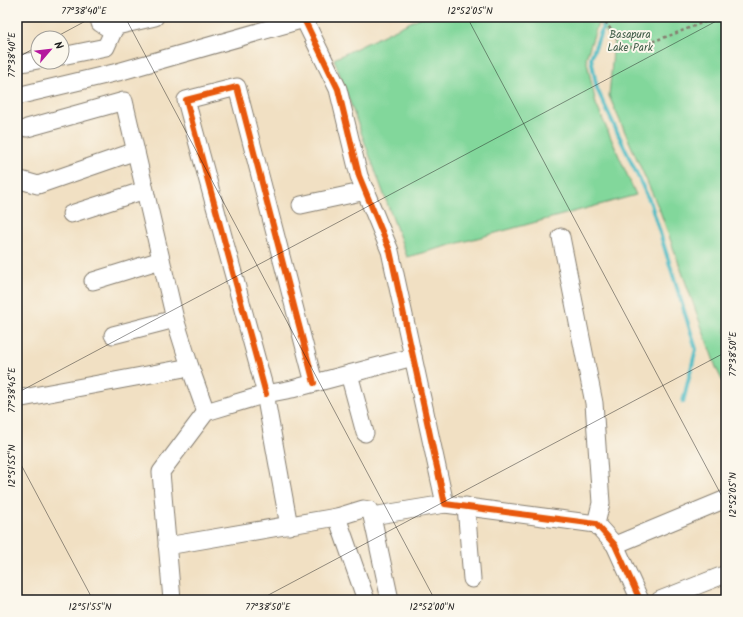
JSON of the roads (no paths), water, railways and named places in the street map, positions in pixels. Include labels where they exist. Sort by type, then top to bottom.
[{"type":"street","points":[[99,17],[100,23],[108,28],[155,17]]},
{"type":"street","points":[[17,96],[118,72],[303,18],[338,89],[359,176],[390,250],[445,504]]},
{"type":"street","points":[[70,54],[106,46],[115,26]]},
{"type":"street","points":[[17,64],[30,62]]},
{"type":"street","points":[[289,526],[266,394],[186,100],[237,88],[314,383]]},
{"type":"street","points":[[27,128],[124,101],[175,319],[206,412]]},
{"type":"street","points":[[17,180],[38,185],[136,151]]},
{"type":"street","points":[[70,214],[145,190]]},
{"type":"street","points":[[301,205],[366,191]]},
{"type":"street","points":[[561,236],[594,403],[601,503],[596,524]]},
{"type":"street","points":[[93,282],[161,260]]},
{"type":"street","points":[[112,335],[175,319]]},
{"type":"street","points":[[172,600],[161,472],[206,412],[266,394],[413,357]]},
{"type":"street","points":[[17,399],[190,367]]},
{"type":"street","points":[[350,374],[364,433]]},
{"type":"street","points":[[615,545],[726,499]]},
{"type":"street","points":[[372,516],[445,504],[596,524],[615,545],[640,600]]},
{"type":"street","points":[[466,506],[472,579]]},
{"type":"street","points":[[167,546],[337,517],[363,509],[369,510],[372,516],[390,600]]},
{"type":"street","points":[[337,517],[366,600]]},
{"type":"street","points":[[660,600],[726,574]]},
{"type":"waterway","points":[[604,24],[591,58],[597,89],[651,204],[696,349],[683,402]]},
{"type":"park label","name":"Basapura Lake Park","points":[[630,40]]}]
